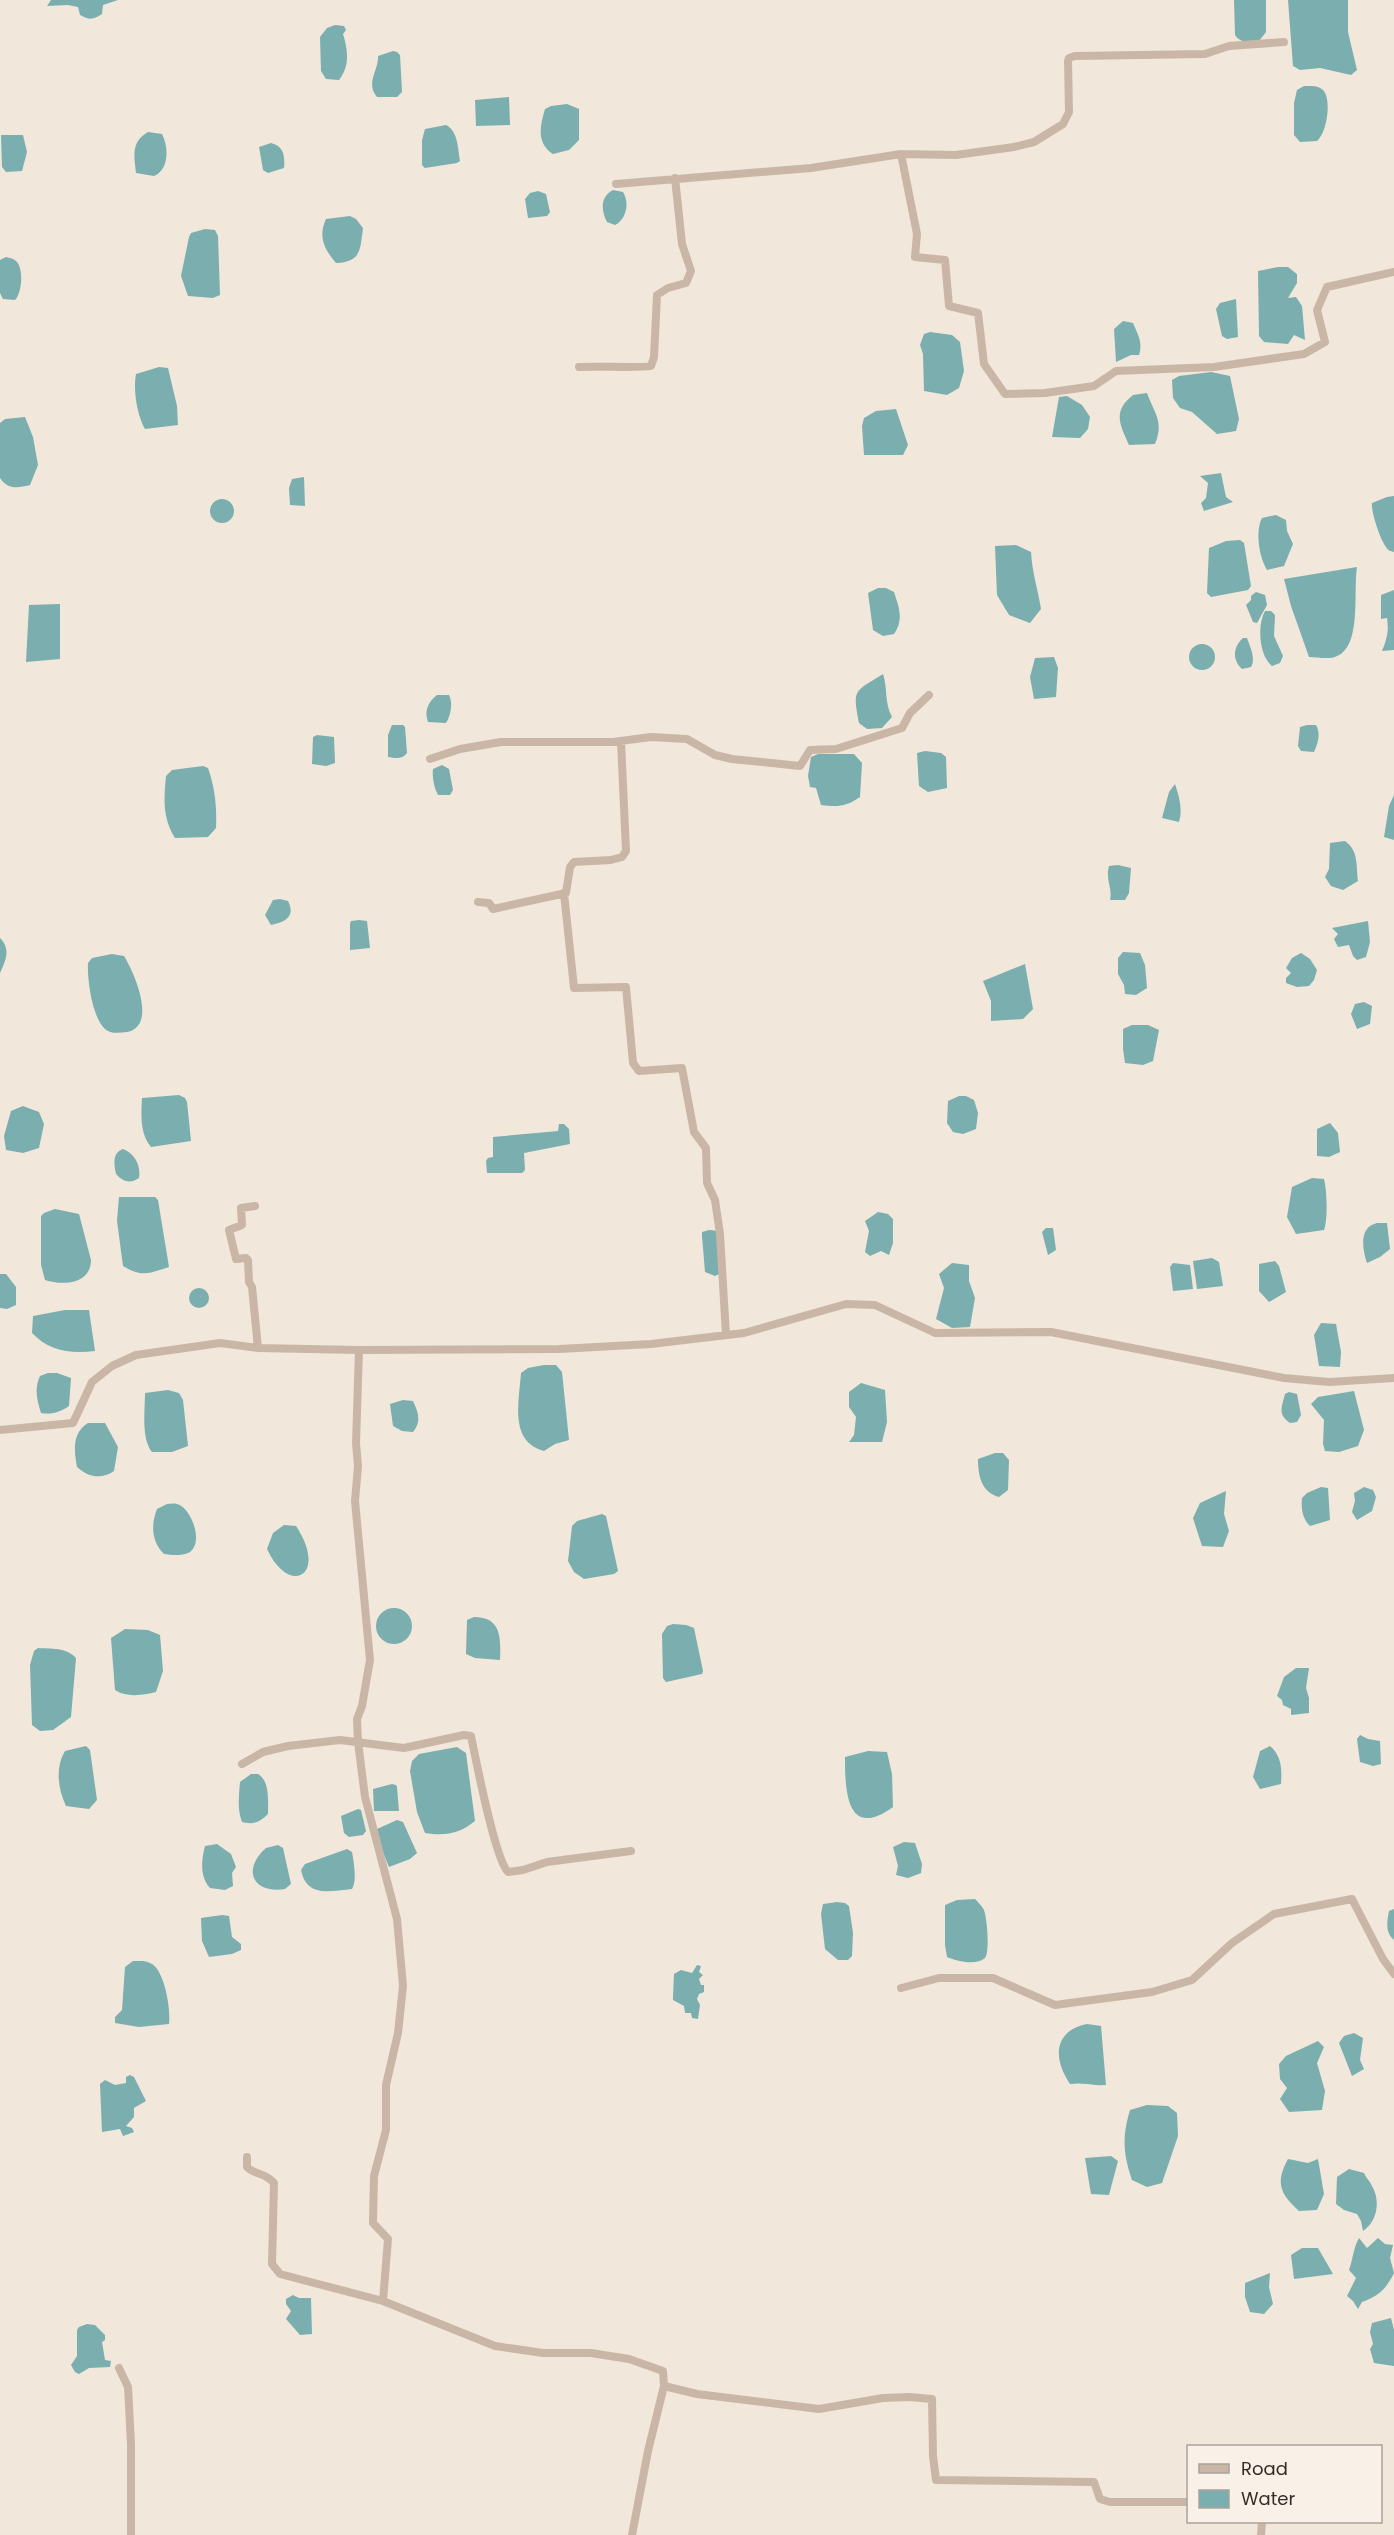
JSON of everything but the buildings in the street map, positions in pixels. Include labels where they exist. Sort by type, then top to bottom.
[{"type":"street","points":[[616,184],[801,169],[901,154],[985,153],[1034,142],[1063,124],[1069,112],[1068,61],[1075,56],[1205,54],[1228,45],[1284,42]]},
{"type":"street","points":[[901,154],[917,234],[915,257],[945,260],[949,306],[978,313],[984,364],[1005,394],[1045,393],[1094,386],[1116,371],[1214,367],[1304,354],[1325,342],[1317,310],[1327,287],[1394,272]]},
{"type":"street","points":[[579,367],[615,365],[646,368],[651,366],[654,357],[657,295],[668,288],[686,283],[691,271],[682,244],[675,178]]},
{"type":"street","points":[[430,759],[460,749],[501,742],[621,741],[651,737],[687,739],[715,755],[801,766],[810,750],[836,749],[902,728],[910,713],[929,695]]},
{"type":"street","points":[[478,902],[489,903],[493,909],[564,893],[568,888],[571,864],[579,861],[611,860],[622,856],[626,850],[621,741]]},
{"type":"street","points":[[564,893],[574,988],[626,987],[635,1066],[639,1071],[682,1068],[694,1132],[706,1148],[707,1183],[715,1200],[720,1234],[726,1335]]},
{"type":"street","points":[[255,1206],[241,1208],[242,1225],[230,1230],[236,1259],[246,1258],[248,1260],[258,1348]]},
{"type":"street","points":[[0,1430],[73,1423],[92,1382],[111,1366],[136,1355],[220,1343],[258,1348],[359,1350],[559,1349],[651,1344],[744,1333],[846,1304],[875,1305],[935,1333],[1051,1332],[1284,1378],[1329,1382],[1394,1378]]},
{"type":"street","points":[[359,1350],[356,1443],[358,1466],[355,1500],[370,1660],[362,1706],[357,1719],[358,1742],[364,1797],[397,1919],[403,1986],[398,2033],[386,2085],[386,2130],[374,2176],[373,2223],[388,2239],[383,2301]]},
{"type":"street","points":[[242,1764],[263,1752],[288,1746],[340,1740],[404,1748],[464,1735],[471,1736],[494,1840],[504,1868],[508,1872],[547,1862],[631,1851]]},
{"type":"street","points":[[901,1988],[939,1978],[993,1978],[1055,2005],[1152,1992],[1192,1980],[1232,1943],[1274,1914],[1352,1899],[1383,1959],[1394,1974]]},
{"type":"street","points":[[247,2157],[247,2167],[252,2172],[266,2174],[274,2184],[272,2264],[280,2274],[383,2301],[495,2346],[543,2353],[591,2353],[629,2359],[663,2371],[664,2386],[648,2451],[632,2535]]},
{"type":"street","points":[[118,2368],[129,2387],[131,2535]]},
{"type":"street","points":[[664,2386],[697,2394],[819,2409],[883,2398],[932,2399],[933,2456],[936,2480],[1094,2482],[1100,2499],[1110,2502],[1187,2502]]},
{"type":"water","points":[[51,0],[118,0],[103,5],[102,14],[91,19],[80,15],[78,7],[47,6]]},
{"type":"water","points":[[1234,0],[1266,0],[1266,32],[1259,41],[1243,41],[1235,35]]},
{"type":"water","points":[[1288,0],[1348,0],[1348,32],[1357,70],[1351,75],[1320,68],[1300,70],[1293,66]]},
{"type":"water","points":[[335,25],[344,26],[346,30],[343,34],[347,52],[346,64],[339,80],[326,79],[321,71],[320,37],[327,28]]},
{"type":"water","points":[[393,51],[400,55],[402,92],[397,97],[377,97],[372,82],[378,56]]},
{"type":"water","points":[[1304,86],[1321,88],[1326,94],[1328,108],[1326,124],[1317,141],[1300,142],[1294,135],[1294,103],[1297,90]]},
{"type":"water","points":[[509,97],[510,125],[476,126],[475,100]]},
{"type":"water","points":[[567,104],[579,109],[579,140],[569,150],[553,154],[544,145],[542,139],[543,115],[545,109],[551,106]]},
{"type":"water","points":[[446,125],[455,136],[460,161],[425,168],[422,165],[422,140],[425,129]]},
{"type":"water","points":[[148,132],[162,134],[166,145],[165,164],[163,169],[154,176],[136,173],[134,155],[136,145]]},
{"type":"water","points":[[1,135],[23,135],[27,152],[22,171],[6,172],[2,167]]},
{"type":"water","points":[[271,143],[279,146],[283,152],[284,168],[268,173],[263,170],[259,147]]},
{"type":"water","points":[[613,190],[623,192],[626,201],[624,215],[615,225],[607,222],[603,208],[606,196]]},
{"type":"water","points":[[538,191],[546,194],[550,212],[547,216],[528,218],[525,199],[530,193]]},
{"type":"water","points":[[350,216],[356,219],[363,228],[360,248],[351,260],[336,263],[328,253],[322,231],[326,219]]},
{"type":"water","points":[[205,229],[215,230],[218,236],[220,295],[213,298],[188,296],[181,276],[191,233]]},
{"type":"water","points":[[6,257],[19,264],[21,286],[15,300],[3,299],[0,293],[0,260]]},
{"type":"water","points":[[1288,267],[1297,274],[1297,283],[1288,298],[1296,297],[1302,306],[1305,340],[1294,335],[1288,344],[1264,342],[1259,336],[1258,271]]},
{"type":"water","points":[[1236,299],[1238,337],[1227,339],[1222,336],[1216,309],[1220,303]]},
{"type":"water","points":[[1123,321],[1133,323],[1140,350],[1139,355],[1131,355],[1116,362],[1114,329]]},
{"type":"water","points":[[930,332],[952,335],[960,342],[964,371],[959,388],[947,395],[924,391],[923,354],[920,345],[924,334]]},
{"type":"water","points":[[159,367],[168,368],[177,406],[178,425],[145,429],[136,402],[136,374]]},
{"type":"water","points":[[1211,372],[1230,376],[1239,419],[1236,431],[1217,434],[1192,412],[1180,408],[1173,398],[1172,380],[1179,376]]},
{"type":"water","points":[[1147,393],[1159,424],[1158,436],[1155,444],[1129,445],[1121,424],[1122,407],[1133,395]]},
{"type":"water","points":[[1067,396],[1082,405],[1090,417],[1088,429],[1080,438],[1052,437],[1059,397]]},
{"type":"water","points":[[896,409],[908,445],[903,455],[864,455],[862,426],[864,418],[876,411]]},
{"type":"water","points":[[25,417],[33,437],[38,465],[30,485],[14,487],[6,485],[0,478],[0,423],[5,419]]},
{"type":"water","points":[[1221,473],[1226,497],[1233,502],[1204,511],[1201,503],[1206,498],[1208,483],[1200,476]]},
{"type":"water","points":[[304,477],[305,506],[290,505],[289,488],[292,479]]},
{"type":"water","points":[[1394,496],[1394,552],[1388,549],[1381,538],[1374,519],[1372,503]]},
{"type":"water","points":[[222,499],[227,500],[233,506],[233,516],[227,522],[222,523],[217,522],[211,516],[210,511],[211,506],[217,500]]},
{"type":"water","points":[[1276,515],[1286,520],[1287,531],[1293,544],[1284,566],[1267,570],[1260,551],[1258,537],[1260,523],[1262,518]]},
{"type":"water","points":[[1240,540],[1244,543],[1251,586],[1248,590],[1211,597],[1207,593],[1209,548],[1226,541]]},
{"type":"water","points":[[1016,545],[1031,552],[1041,609],[1030,623],[1009,615],[997,595],[995,546]]},
{"type":"water","points":[[1357,567],[1355,617],[1350,641],[1345,650],[1337,656],[1309,657],[1284,579]]},
{"type":"water","points":[[878,588],[886,588],[894,592],[900,619],[894,634],[883,636],[873,630],[868,593]]},
{"type":"water","points":[[1394,590],[1394,650],[1382,651],[1388,627],[1387,618],[1381,619],[1381,595]]},
{"type":"water","points":[[1256,592],[1265,595],[1267,605],[1257,623],[1253,622],[1246,605]]},
{"type":"water","points":[[60,604],[60,659],[26,662],[29,605]]},
{"type":"water","points":[[1265,611],[1271,611],[1275,615],[1274,636],[1283,656],[1280,663],[1272,666],[1262,648],[1260,632]]},
{"type":"water","points":[[1243,638],[1247,638],[1253,660],[1251,667],[1242,669],[1235,654],[1237,645]]},
{"type":"water","points":[[1202,644],[1211,648],[1215,657],[1211,666],[1202,670],[1193,666],[1189,657],[1193,648]]},
{"type":"water","points":[[1054,657],[1058,668],[1056,697],[1034,699],[1030,677],[1035,658]]},
{"type":"water","points":[[883,674],[892,717],[882,728],[867,729],[859,723],[856,697],[861,688]]},
{"type":"water","points":[[437,695],[449,695],[450,698],[451,709],[446,723],[428,722],[426,714],[428,707]]},
{"type":"water","points":[[392,725],[405,727],[407,753],[401,758],[388,757],[388,735]]},
{"type":"water","points":[[1316,725],[1318,728],[1317,745],[1314,752],[1301,751],[1298,746],[1300,727]]},
{"type":"water","points":[[317,735],[334,737],[335,763],[326,766],[312,764],[313,737]]},
{"type":"water","points":[[925,751],[941,753],[946,757],[947,788],[928,792],[919,786],[917,753]]},
{"type":"water","points":[[818,754],[854,754],[862,763],[860,797],[841,806],[821,805],[816,788],[810,787],[808,776],[811,757]]},
{"type":"water","points":[[442,765],[449,769],[453,790],[450,795],[438,795],[434,786],[433,769]]},
{"type":"water","points":[[203,766],[208,768],[212,783],[216,805],[216,828],[208,837],[175,838],[166,815],[166,776],[172,770]]},
{"type":"water","points":[[1175,784],[1181,807],[1179,822],[1162,818],[1169,792]]},
{"type":"water","points":[[1394,795],[1394,840],[1384,837],[1389,806]]},
{"type":"water","points":[[1345,841],[1355,854],[1358,881],[1343,890],[1331,886],[1325,877],[1329,869],[1330,843]]},
{"type":"water","points":[[1118,865],[1131,868],[1129,893],[1125,900],[1110,900],[1109,866]]},
{"type":"water","points":[[273,900],[288,901],[290,915],[285,920],[271,925],[265,915]]},
{"type":"water","points":[[351,921],[367,921],[370,948],[350,950],[350,924]]},
{"type":"water","points":[[1368,921],[1370,942],[1366,957],[1357,960],[1349,945],[1338,947],[1334,939],[1338,934],[1332,928]]},
{"type":"water","points":[[0,938],[5,946],[6,959],[0,973]]},
{"type":"water","points":[[1123,952],[1140,953],[1145,965],[1147,988],[1136,995],[1125,994],[1124,985],[1118,974],[1118,958]]},
{"type":"water","points":[[1301,953],[1310,959],[1317,970],[1309,986],[1297,987],[1286,983],[1286,978],[1291,973],[1286,968],[1292,958]]},
{"type":"water","points":[[112,954],[124,956],[138,985],[141,998],[141,1020],[136,1028],[127,1032],[107,1031],[100,1023],[91,998],[88,963],[92,958]]},
{"type":"water","points":[[1025,964],[1033,1009],[1023,1019],[991,1021],[991,1001],[983,981]]},
{"type":"water","points":[[1364,1002],[1372,1006],[1370,1024],[1357,1029],[1351,1014],[1355,1004]]},
{"type":"water","points":[[1132,1025],[1148,1025],[1159,1030],[1153,1061],[1143,1065],[1125,1063],[1123,1029]]},
{"type":"water","points":[[179,1095],[187,1102],[191,1141],[151,1147],[143,1130],[142,1098]]},
{"type":"water","points":[[959,1096],[966,1096],[974,1100],[978,1113],[976,1129],[963,1134],[953,1132],[947,1123],[948,1101]]},
{"type":"water","points":[[23,1106],[39,1112],[44,1124],[39,1148],[23,1153],[6,1150],[4,1136],[11,1111]]},
{"type":"water","points":[[1330,1123],[1338,1133],[1340,1152],[1329,1157],[1317,1156],[1317,1129]]},
{"type":"water","points":[[559,1124],[564,1124],[569,1129],[570,1144],[524,1153],[525,1170],[522,1173],[487,1173],[486,1161],[493,1157],[493,1137],[558,1131]]},
{"type":"water","points":[[123,1149],[134,1157],[138,1164],[139,1178],[133,1181],[121,1179],[116,1174],[115,1156]]},
{"type":"water","points":[[1312,1178],[1324,1179],[1327,1205],[1324,1230],[1296,1234],[1287,1217],[1292,1187]]},
{"type":"water","points":[[119,1197],[155,1197],[158,1200],[169,1267],[141,1273],[123,1266],[117,1221]]},
{"type":"water","points":[[55,1209],[79,1214],[91,1260],[86,1274],[67,1283],[45,1280],[41,1265],[41,1216]]},
{"type":"water","points":[[878,1212],[888,1214],[893,1219],[893,1243],[889,1255],[881,1251],[870,1256],[865,1252],[869,1231],[865,1221]]},
{"type":"water","points":[[1377,1223],[1387,1223],[1390,1249],[1367,1263],[1363,1239],[1367,1229]]},
{"type":"water","points":[[1046,1228],[1053,1228],[1056,1250],[1048,1255],[1042,1232]]},
{"type":"water","points":[[718,1231],[721,1273],[715,1276],[705,1272],[702,1232]]},
{"type":"water","points":[[1212,1258],[1219,1262],[1223,1286],[1197,1289],[1193,1261]]},
{"type":"water","points":[[1275,1261],[1279,1266],[1286,1292],[1269,1302],[1259,1291],[1259,1264]]},
{"type":"water","points":[[952,1263],[969,1265],[969,1281],[975,1298],[970,1327],[952,1328],[936,1319],[944,1288],[939,1274]]},
{"type":"water","points":[[1173,1263],[1190,1265],[1193,1289],[1173,1291],[1170,1267]]},
{"type":"water","points":[[0,1274],[6,1274],[16,1287],[16,1305],[7,1309],[0,1308]]},
{"type":"water","points":[[199,1288],[206,1291],[209,1298],[206,1305],[199,1308],[192,1305],[189,1298],[192,1291]]},
{"type":"water","points":[[65,1310],[89,1310],[95,1351],[60,1350],[46,1344],[32,1333],[33,1316]]},
{"type":"water","points":[[1321,1323],[1336,1324],[1341,1352],[1340,1367],[1319,1366],[1314,1335]]},
{"type":"water","points":[[556,1365],[562,1372],[569,1440],[555,1444],[544,1451],[525,1439],[521,1430],[518,1408],[521,1373],[528,1368]]},
{"type":"water","points":[[57,1373],[71,1378],[69,1406],[45,1414],[41,1413],[37,1390],[40,1376]]},
{"type":"water","points":[[861,1383],[885,1390],[887,1422],[882,1442],[849,1442],[854,1435],[856,1417],[849,1407],[849,1392]]},
{"type":"water","points":[[168,1390],[179,1393],[183,1400],[188,1446],[172,1452],[152,1452],[145,1432],[145,1393]]},
{"type":"water","points":[[1354,1391],[1364,1430],[1358,1446],[1339,1452],[1325,1451],[1324,1420],[1311,1404],[1318,1397]]},
{"type":"water","points":[[1289,1392],[1297,1394],[1301,1415],[1297,1422],[1290,1423],[1282,1413],[1285,1394]]},
{"type":"water","points":[[403,1400],[413,1401],[418,1413],[418,1424],[413,1432],[402,1431],[393,1426],[390,1404]]},
{"type":"water","points":[[88,1423],[105,1423],[118,1447],[114,1471],[104,1476],[90,1475],[77,1467],[75,1442],[79,1432]]},
{"type":"water","points":[[995,1453],[1003,1453],[1009,1460],[1008,1490],[999,1497],[984,1487],[978,1465],[978,1459]]},
{"type":"water","points":[[1321,1487],[1328,1488],[1330,1520],[1310,1526],[1303,1513],[1302,1498],[1307,1493]]},
{"type":"water","points":[[1364,1487],[1373,1490],[1376,1497],[1372,1511],[1357,1520],[1352,1512],[1355,1501],[1354,1493]]},
{"type":"water","points":[[1226,1491],[1224,1514],[1229,1531],[1223,1547],[1202,1546],[1193,1518],[1200,1503]]},
{"type":"water","points":[[167,1504],[182,1507],[192,1519],[196,1543],[188,1553],[164,1554],[154,1538],[153,1526],[157,1509]]},
{"type":"water","points":[[602,1514],[606,1516],[618,1571],[614,1574],[584,1579],[574,1572],[568,1561],[572,1526],[577,1521]]},
{"type":"water","points":[[284,1525],[296,1526],[305,1543],[308,1557],[307,1568],[302,1574],[295,1576],[285,1573],[267,1549],[273,1533]]},
{"type":"water","points":[[394,1608],[407,1613],[412,1626],[407,1639],[394,1644],[381,1639],[376,1626],[381,1613]]},
{"type":"water","points":[[474,1617],[490,1620],[498,1630],[500,1660],[475,1658],[466,1654],[467,1620]]},
{"type":"water","points":[[673,1624],[694,1628],[703,1671],[702,1674],[666,1682],[663,1678],[662,1634],[667,1626]]},
{"type":"water","points":[[125,1629],[148,1630],[160,1635],[163,1671],[156,1692],[130,1695],[115,1690],[111,1638]]},
{"type":"water","points":[[38,1648],[63,1650],[76,1658],[71,1717],[53,1730],[40,1731],[32,1725],[30,1665],[34,1651]]},
{"type":"water","points":[[1296,1668],[1309,1668],[1306,1688],[1309,1713],[1291,1715],[1291,1709],[1283,1705],[1282,1700],[1277,1696],[1284,1677]]},
{"type":"water","points":[[1360,1735],[1380,1741],[1381,1764],[1373,1766],[1360,1762],[1357,1739]]},
{"type":"water","points":[[86,1746],[90,1750],[97,1800],[89,1809],[66,1806],[59,1778],[62,1758],[65,1751]]},
{"type":"water","points":[[1270,1746],[1279,1759],[1281,1784],[1260,1789],[1253,1777],[1260,1751]]},
{"type":"water","points":[[457,1747],[466,1753],[475,1821],[452,1833],[425,1833],[417,1812],[410,1771],[412,1761],[419,1754]]},
{"type":"water","points":[[868,1751],[887,1752],[892,1774],[893,1807],[877,1816],[866,1818],[857,1815],[851,1807],[846,1783],[845,1757]]},
{"type":"water","points":[[251,1774],[258,1774],[262,1777],[268,1792],[268,1814],[253,1823],[242,1822],[239,1812],[240,1782]]},
{"type":"water","points":[[392,1784],[397,1787],[399,1811],[374,1811],[373,1789]]},
{"type":"water","points":[[358,1809],[361,1810],[366,1831],[363,1835],[349,1837],[344,1833],[341,1816]]},
{"type":"water","points":[[397,1820],[403,1822],[417,1853],[410,1859],[389,1867],[378,1840],[377,1829]]},
{"type":"water","points":[[904,1842],[915,1843],[922,1864],[921,1873],[908,1878],[896,1875],[898,1866],[893,1847]]},
{"type":"water","points":[[217,1844],[231,1854],[236,1867],[232,1873],[233,1886],[225,1890],[210,1888],[203,1874],[205,1846]]},
{"type":"water","points":[[278,1845],[283,1848],[291,1884],[285,1889],[274,1890],[258,1884],[253,1872],[254,1864],[266,1848]]},
{"type":"water","points":[[347,1849],[352,1852],[354,1866],[352,1889],[320,1891],[308,1885],[301,1870],[305,1864]]},
{"type":"water","points":[[975,1899],[984,1910],[988,1942],[987,1955],[977,1962],[947,1957],[945,1905],[957,1900]]},
{"type":"water","points":[[837,1902],[849,1906],[853,1933],[852,1956],[848,1960],[838,1960],[825,1949],[821,1914],[823,1904]]},
{"type":"water","points":[[1394,1909],[1394,1940],[1389,1934],[1387,1923],[1389,1911]]},
{"type":"water","points":[[229,1916],[232,1937],[241,1944],[241,1950],[232,1954],[209,1957],[202,1941],[201,1918]]},
{"type":"water","points":[[133,1961],[150,1963],[157,1968],[164,1983],[168,2001],[169,2024],[139,2027],[115,2023],[115,2017],[122,2010],[125,1967]]},
{"type":"water","points":[[697,1965],[701,1966],[699,1972],[703,1975],[699,1979],[701,1985],[704,1985],[704,1992],[699,1994],[697,1999],[700,2005],[698,2019],[692,2018],[691,2013],[685,2013],[684,2006],[673,2000],[674,1974],[681,1970],[692,1973]]},
{"type":"water","points":[[1087,2024],[1101,2026],[1106,2085],[1070,2084],[1064,2075],[1059,2056],[1062,2039],[1076,2028]]},
{"type":"water","points":[[1354,2033],[1363,2038],[1360,2060],[1364,2069],[1352,2076],[1339,2043],[1344,2036]]},
{"type":"water","points":[[1318,2041],[1324,2047],[1317,2063],[1325,2091],[1322,2110],[1289,2112],[1280,2099],[1287,2088],[1280,2079],[1279,2064],[1286,2056]]},
{"type":"water","points":[[130,2075],[134,2077],[146,2101],[134,2108],[134,2117],[126,2126],[132,2128],[134,2132],[123,2136],[120,2129],[102,2132],[100,2084],[105,2080],[115,2085],[126,2083],[126,2077]]},
{"type":"water","points":[[1147,2105],[1168,2106],[1177,2113],[1178,2136],[1162,2183],[1147,2187],[1132,2180],[1125,2145],[1130,2110]]},
{"type":"water","points":[[1111,2156],[1118,2161],[1109,2195],[1091,2194],[1085,2158]]},
{"type":"water","points":[[1288,2159],[1308,2163],[1318,2159],[1324,2194],[1317,2210],[1299,2211],[1287,2199],[1281,2182]]},
{"type":"water","points":[[1349,2169],[1364,2173],[1375,2192],[1376,2211],[1372,2222],[1363,2231],[1357,2214],[1344,2210],[1336,2204],[1337,2177]]},
{"type":"water","points":[[1359,2238],[1367,2248],[1378,2238],[1385,2244],[1393,2245],[1390,2258],[1394,2273],[1381,2291],[1362,2302],[1358,2309],[1347,2296],[1356,2278],[1349,2270]]},
{"type":"water","points":[[1302,2248],[1318,2248],[1333,2274],[1294,2279],[1291,2255]]},
{"type":"water","points":[[1270,2273],[1269,2287],[1273,2304],[1264,2314],[1250,2312],[1245,2297],[1245,2283]]},
{"type":"water","points":[[293,2295],[299,2298],[311,2298],[312,2334],[300,2335],[286,2319],[291,2311],[286,2304],[286,2299]]},
{"type":"water","points":[[1391,2318],[1394,2330],[1394,2366],[1374,2363],[1370,2349],[1373,2344],[1370,2332],[1372,2323]]},
{"type":"water","points":[[87,2324],[95,2325],[105,2335],[105,2340],[102,2342],[105,2360],[111,2361],[110,2367],[89,2368],[79,2374],[71,2365],[77,2356],[77,2330]]}]
